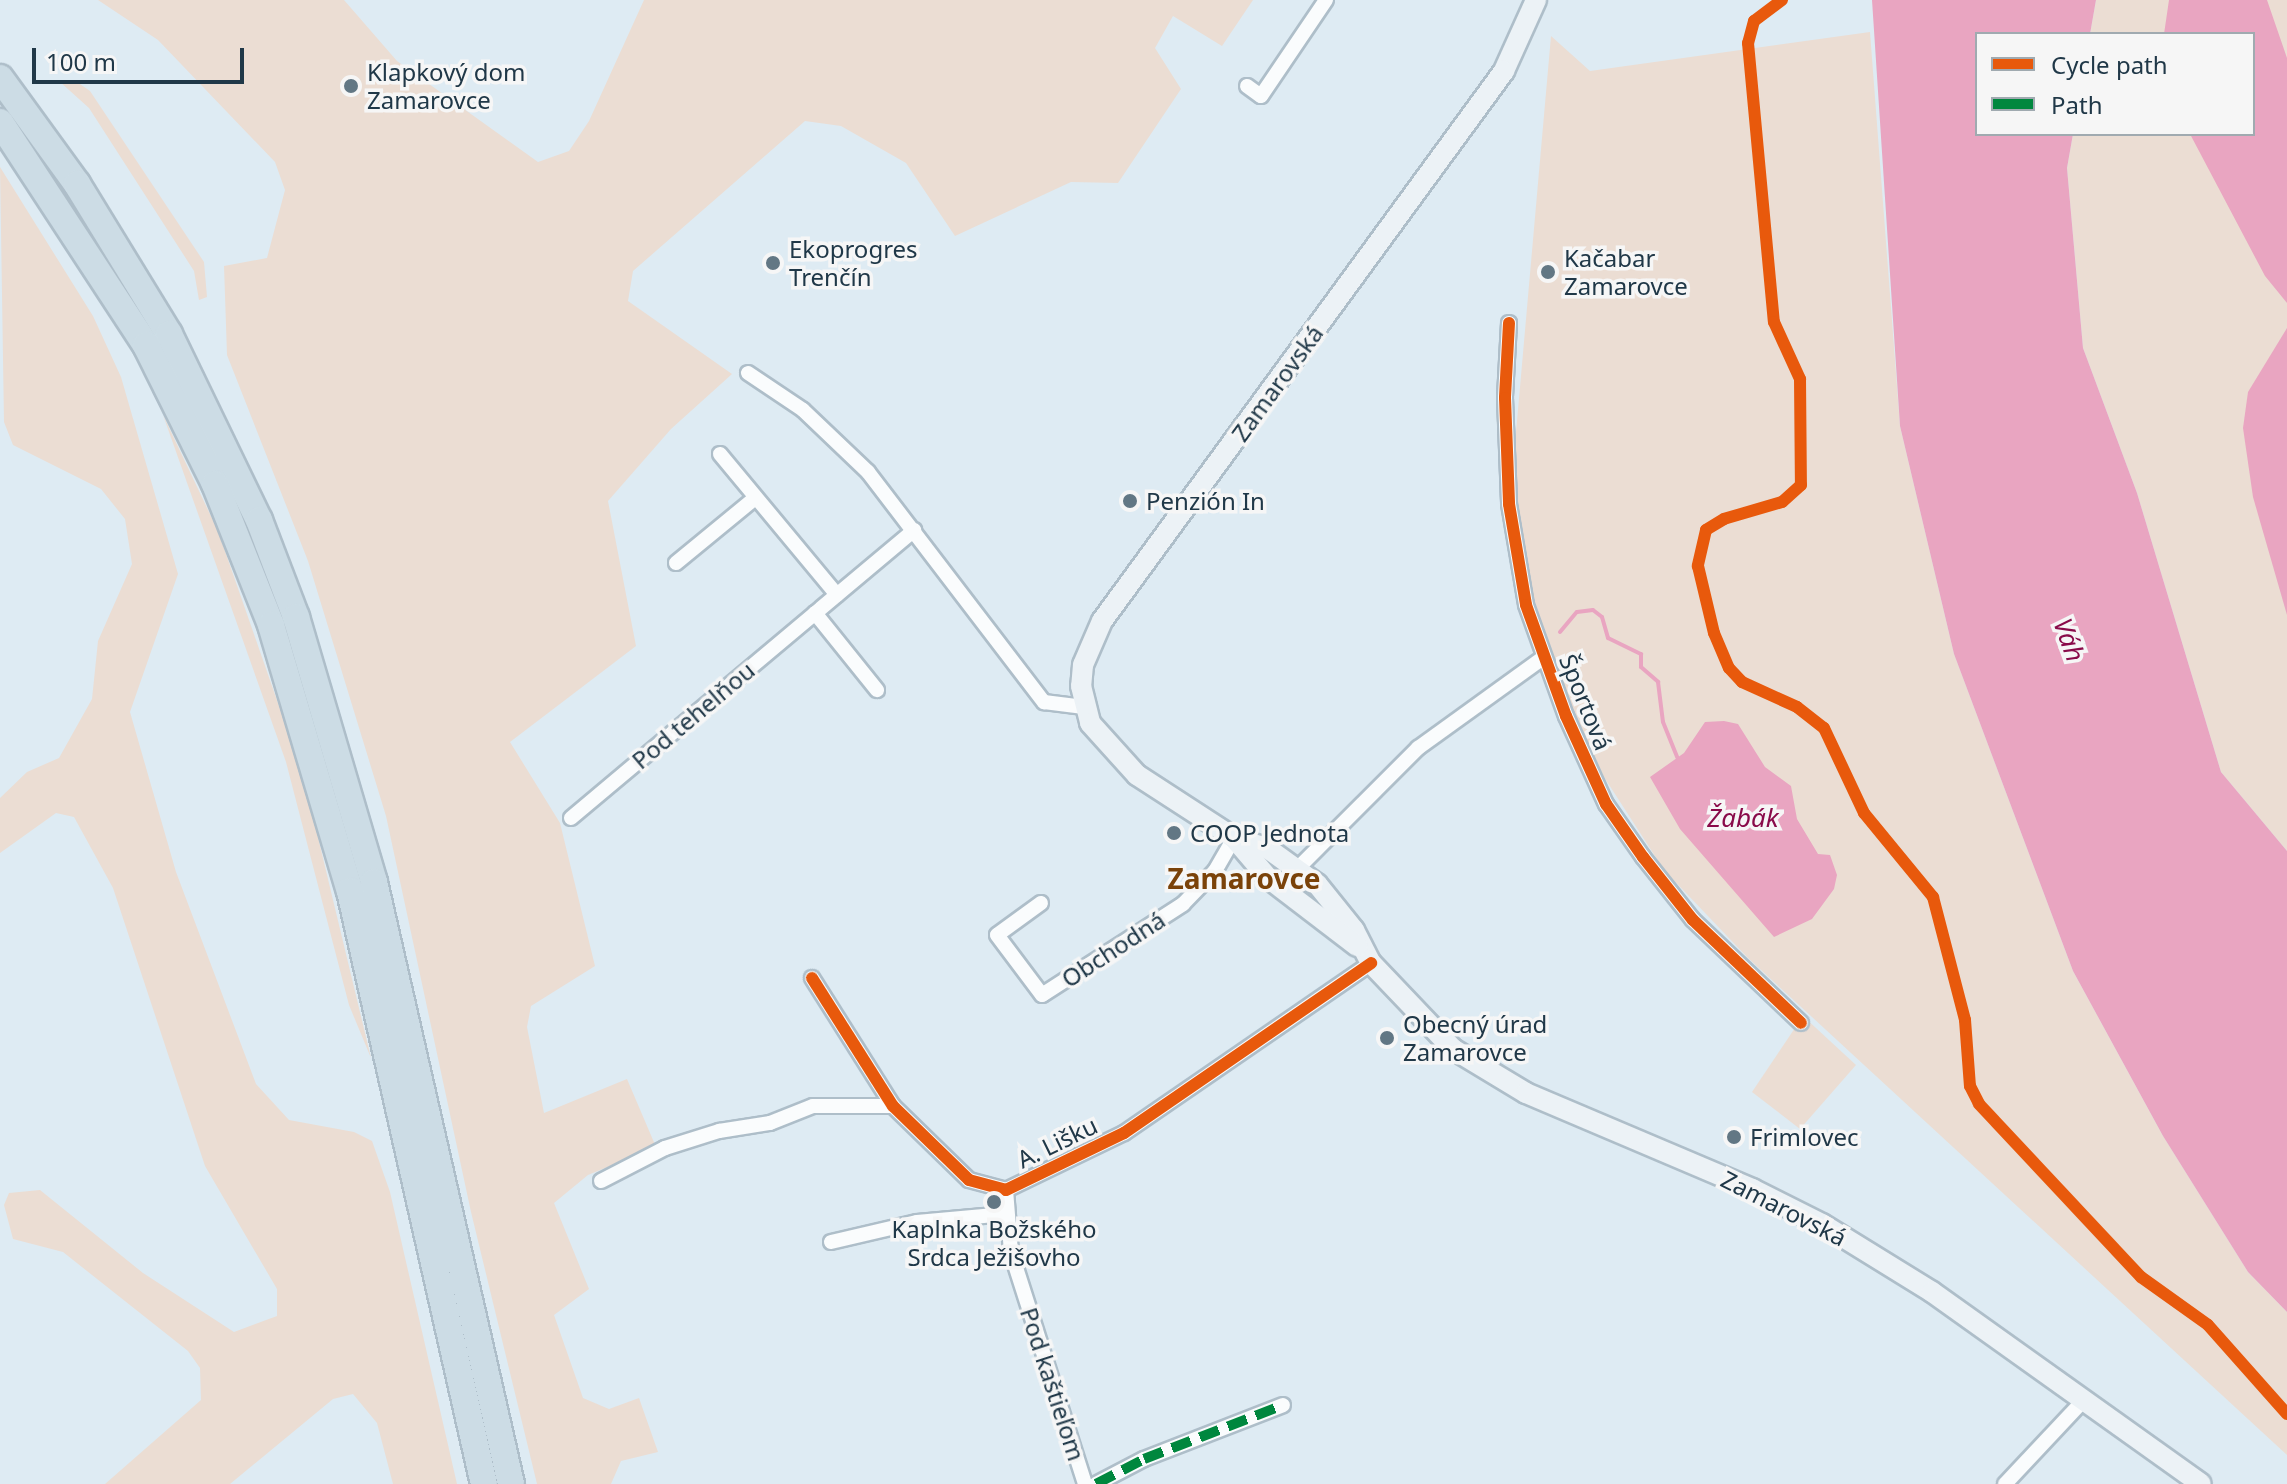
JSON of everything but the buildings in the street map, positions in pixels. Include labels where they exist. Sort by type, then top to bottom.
[{"type":"highway","points":[[0,78],[77,184],[169,334],[225,443],[296,617],[374,882],[511,1484]]},
{"type":"highway","points":[[0,122],[146,345],[215,484],[271,625],[350,891],[484,1484]]},
{"type":"main road","name":"Zamarovská","points":[[1536,0],[1504,71],[1102,621],[1083,665],[1084,707],[1096,735],[1120,760],[1234,838],[1268,878],[1367,957],[1453,1049],[1488,1072],[1822,1224],[1932,1292],[2201,1484]]},
{"type":"main road","name":"Zamarovská","points":[[1234,838],[1267,848],[1298,868],[1332,901],[1367,957]]},
{"type":"street","points":[[1247,86],[1261,96],[1326,0]]},
{"type":"street","name":"Športová","points":[[1509,323],[1505,398],[1509,504],[1526,605],[1544,657],[1612,815],[1693,920],[1801,1023]]},
{"type":"street","points":[[748,373],[838,441],[914,530],[1044,702],[1084,707]]},
{"type":"street","points":[[720,454],[837,595]]},
{"type":"street","points":[[676,563],[755,498]]},
{"type":"street","name":"Pod tehelňou","points":[[571,818],[914,530]]},
{"type":"street","points":[[815,613],[877,690]]},
{"type":"street","name":"Športová","points":[[1298,868],[1418,748],[1544,657]]},
{"type":"street","name":"Obchodná","points":[[1041,903],[997,935],[1042,995],[1183,904],[1215,871],[1234,838]]},
{"type":"street","name":"A. Lišku","points":[[812,978],[893,1106],[969,1180],[1006,1190],[1124,1133],[1367,957]]},
{"type":"street","points":[[601,1181],[665,1148],[770,1123],[813,1106],[893,1106]]},
{"type":"street","name":"Pod kaštieľom","points":[[1006,1190],[1011,1252],[1085,1484]]},
{"type":"street","points":[[831,1242],[917,1222],[1006,1214]]},
{"type":"street","points":[[2005,1484],[2082,1402]]},
{"type":"street","points":[[1096,1484],[1144,1459],[1283,1405]]},
{"type":"shaded area","points":[[98,0],[344,0],[397,61],[538,162],[569,151],[589,121],[644,0],[1253,0],[1222,46],[1173,16],[1155,48],[1181,89],[1118,183],[1071,182],[955,236],[906,163],[841,126],[805,121],[633,271],[628,301],[732,374],[671,429],[608,501],[636,646],[510,742],[560,823],[595,966],[531,1006],[527,1027],[544,1113],[627,1079],[656,1147],[588,1175],[554,1203],[589,1289],[554,1315],[583,1398],[609,1409],[639,1398],[658,1452],[621,1461],[611,1484],[537,1484],[471,1212],[386,816],[308,561],[227,355],[224,266],[267,258],[285,190],[275,162],[158,40]]},
{"type":"shaded area","points":[[2096,0],[2287,0],[2287,851],[2221,772],[2137,493],[2083,348],[2067,168],[2073,136],[2255,136],[2255,32],[2090,32]]},
{"type":"shaded area","points":[[1870,32],[1900,426],[1954,654],[2073,971],[2163,1136],[2248,1272],[2287,1312],[2287,1455],[1748,958],[1664,870],[1604,777],[1532,619],[1511,489],[1551,36],[1590,71]]},
{"type":"shaded area","points":[[59,81],[77,82],[90,91],[204,262],[207,297],[199,300],[194,271],[89,108]]},
{"type":"shaded area","points":[[0,167],[93,316],[121,377],[178,574],[130,712],[176,872],[256,1084],[289,1120],[354,1132],[372,1141],[390,1192],[457,1484],[393,1484],[377,1423],[353,1394],[333,1399],[230,1484],[105,1484],[201,1400],[200,1368],[188,1351],[63,1252],[13,1239],[4,1205],[9,1193],[40,1190],[143,1273],[234,1332],[277,1316],[277,1289],[205,1166],[113,888],[74,817],[56,813],[0,853],[0,798],[27,772],[59,758],[92,699],[98,641],[132,564],[125,519],[101,489],[13,445],[4,422]]},
{"type":"shaded area","points":[[163,415],[218,531],[303,775],[371,1058],[349,1005],[286,762]]},
{"type":"shaded area","name":"Frimlovec","points":[[1803,1016],[1856,1065],[1800,1129],[1752,1092]]},
{"type":"water","name":"Váh","points":[[1872,0],[2096,0],[2090,32],[1975,32],[1975,136],[2073,136],[2067,168],[2083,348],[2137,493],[2221,772],[2287,851],[2287,1312],[2248,1272],[2163,1136],[2073,971],[1954,654],[1900,426]]},
{"type":"water","points":[[2169,0],[2267,0],[2287,58],[2287,303],[2265,276],[2191,136],[2255,136],[2255,32],[2164,32]]},
{"type":"water","points":[[2287,328],[2287,615],[2253,497],[2243,428],[2248,392]]},
{"type":"water","name":"Žabák","points":[[1705,722],[1738,724],[1765,767],[1791,786],[1797,819],[1818,854],[1830,855],[1837,875],[1834,889],[1812,919],[1774,937],[1680,829],[1650,777],[1684,753]]},
{"type":"waterway","points":[[1560,632],[1577,612],[1593,610],[1602,617],[1608,638],[1641,654],[1641,667],[1658,682],[1663,722],[1677,757]]},
{"type":"marked path","points":[[1096,1484],[1144,1459],[1283,1405]]},
{"type":"cycle path","points":[[1782,0],[1754,21],[1748,43],[1774,322],[1800,379],[1801,485],[1782,502],[1724,519],[1706,530],[1698,566],[1714,633],[1729,668],[1742,682],[1797,707],[1824,728],[1864,813],[1933,897],[1965,1020],[1970,1086],[1979,1104],[2141,1277],[2208,1325],[2287,1414]]},
{"type":"cycle path","points":[[1509,323],[1505,398],[1509,504],[1526,605],[1566,716],[1606,804],[1643,857],[1693,920],[1801,1023]]},
{"type":"cycle path","points":[[812,978],[893,1106],[969,1180],[1006,1190],[1124,1133],[1371,963]]},
{"type":"place","name":"Klapkový dom Zamarovce","points":[[351,86]]},
{"type":"place","name":"Ekoprogres Trenčín","points":[[773,263]]},
{"type":"place","name":"Kačabar Zamarovce","points":[[1548,272]]},
{"type":"place","name":"Penzión In","points":[[1130,501]]},
{"type":"place","name":"COOP Jednota","points":[[1174,833]]},
{"type":"place","name":"Obecný úrad Zamarovce","points":[[1387,1038]]},
{"type":"place","name":"Frimlovec","points":[[1734,1137]]},
{"type":"place","name":"Kaplnka Božského Srdca Ježišovho","points":[[994,1202]]},
{"type":"district","name":"Zamarovce","points":[[1244,878]]}]
